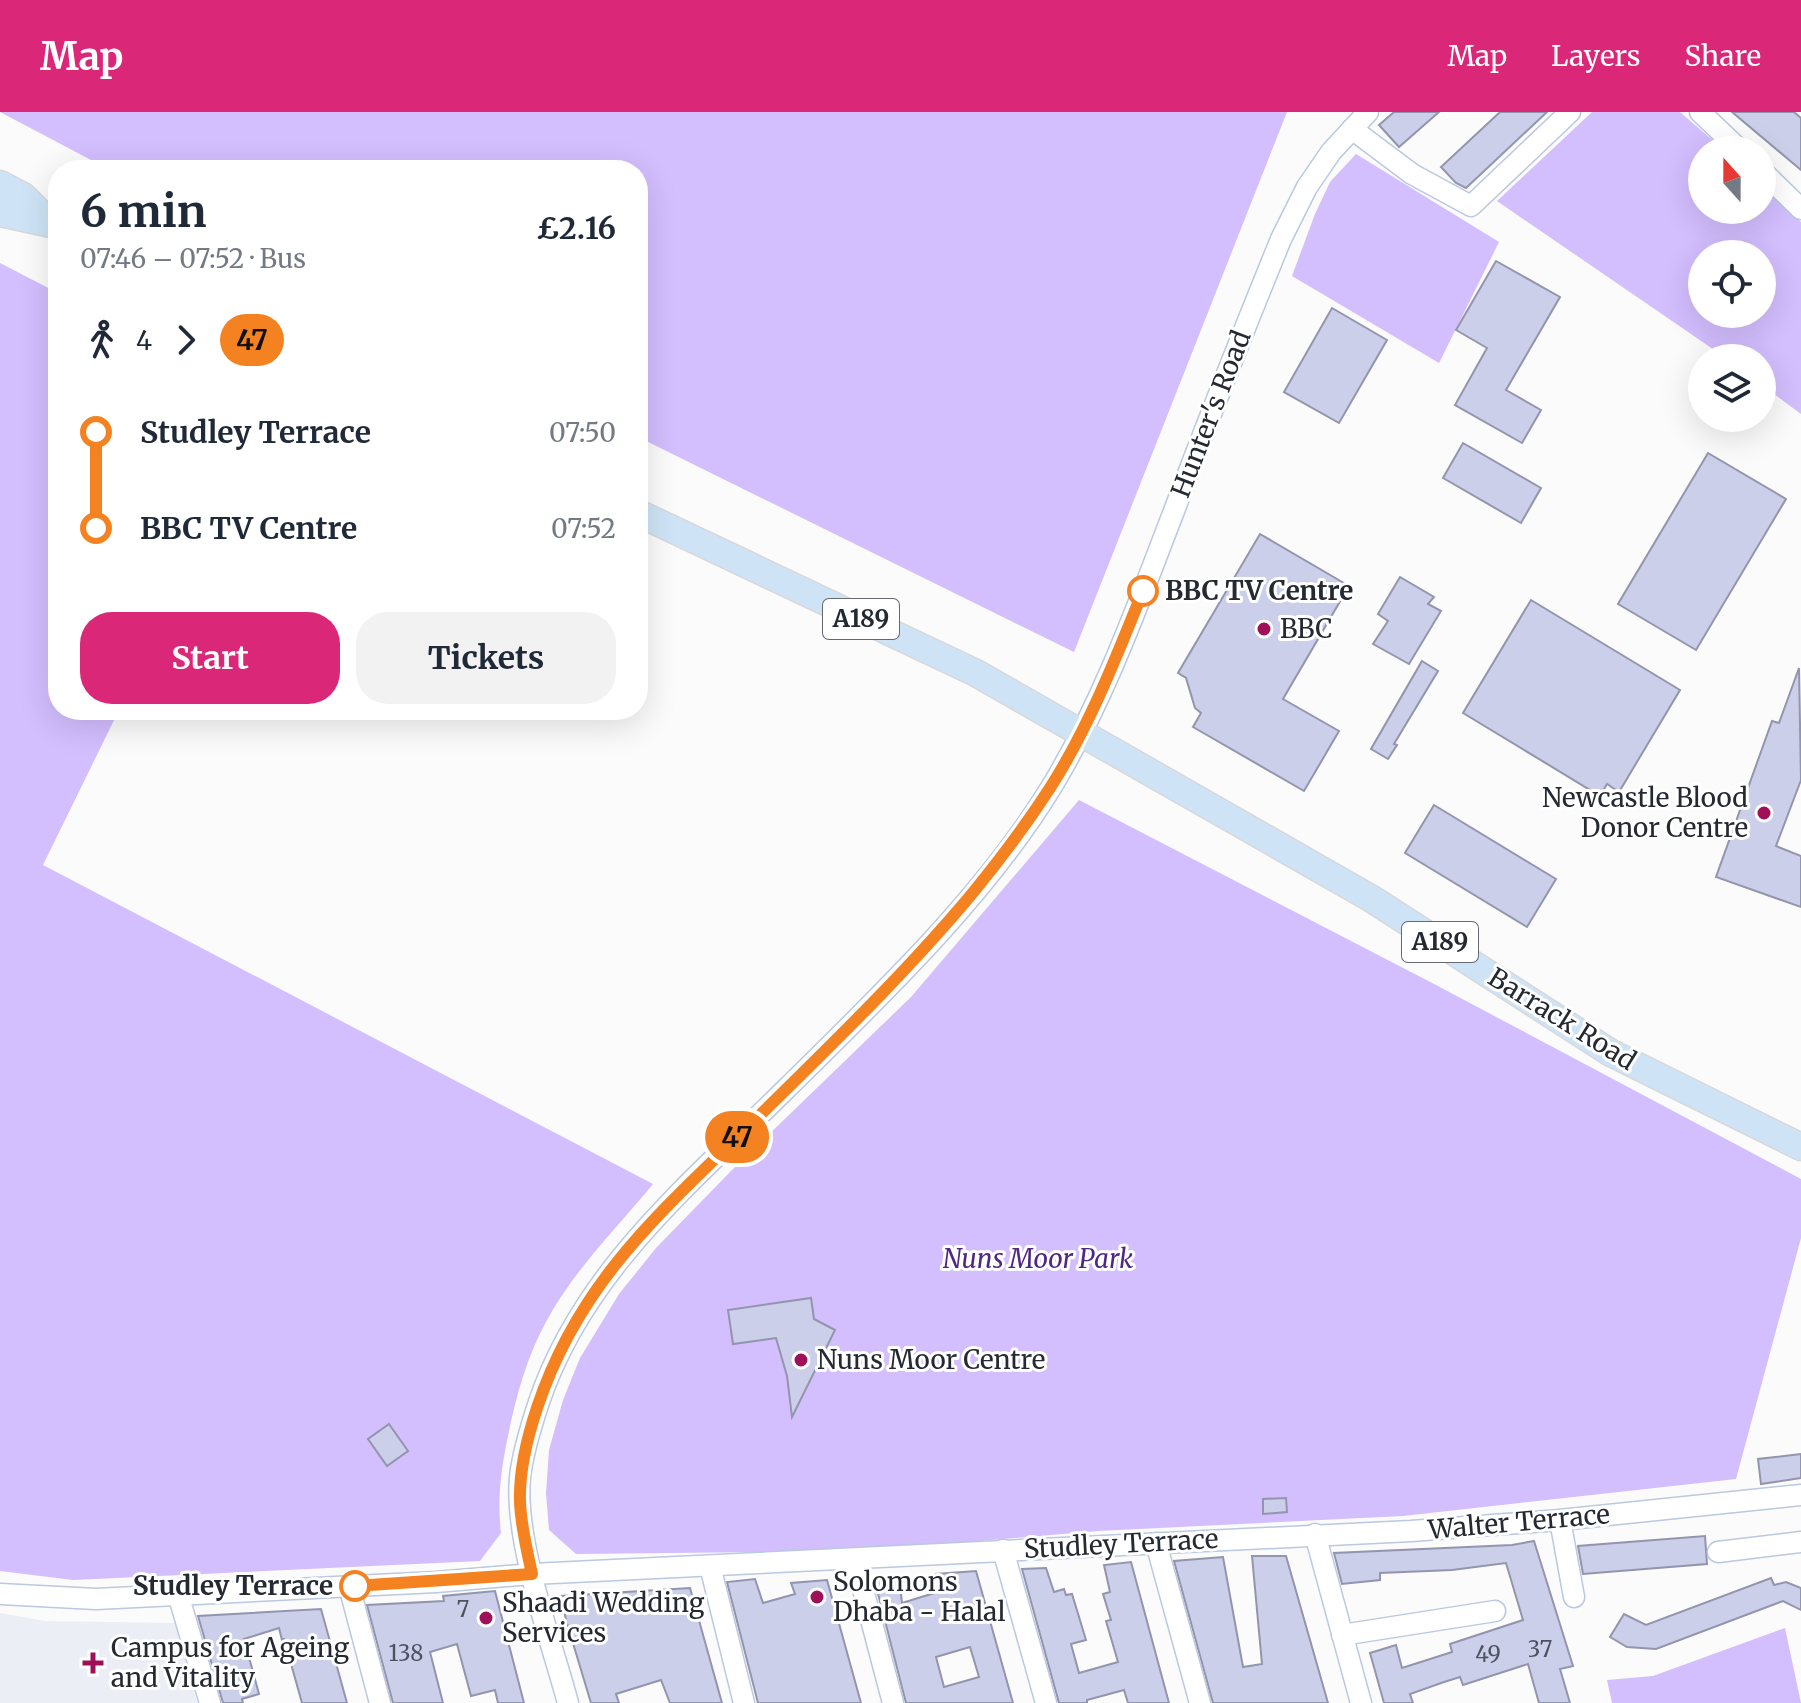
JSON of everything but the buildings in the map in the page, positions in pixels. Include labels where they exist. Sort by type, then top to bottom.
[{"type":"main road","points":[[0,184],[23,196],[48,220]]},
{"type":"main road","points":[[0,213],[48,225]]},
{"type":"main road","name":"A189","points":[[648,518],[976,673],[1081,731]]},
{"type":"main road","name":"Barrack Road","points":[[1081,731],[1372,899],[1611,1053],[1801,1147]]},
{"type":"street","name":"Hunter's Road","points":[[568,1703],[532,1574],[520,1503],[524,1453],[553,1364],[575,1320],[593,1292],[641,1233],[861,1015],[971,894],[1052,786],[1122,643],[1281,239],[1307,187],[1368,112]]},
{"type":"street","points":[[1352,129],[1412,174],[1471,206],[1570,112]]},
{"type":"street","points":[[1700,112],[1725,136]]},
{"type":"street","points":[[1776,185],[1801,209]]},
{"type":"street","name":"Walter Terrace","points":[[1235,1538],[1411,1531],[1560,1520],[1801,1495]]},
{"type":"street","points":[[1560,1520],[1574,1597]]},
{"type":"street","points":[[1315,1534],[1361,1703]]},
{"type":"street","name":"Studley Terrace","points":[[0,1594],[96,1599],[1235,1538]]},
{"type":"street","points":[[1718,1552],[1801,1542]]},
{"type":"street","points":[[1156,1543],[1200,1703]]},
{"type":"street","points":[[1003,1550],[1046,1703]]},
{"type":"street","points":[[855,1559],[893,1703]]},
{"type":"street","points":[[710,1566],[744,1703]]},
{"type":"street","points":[[349,1586],[380,1703]]},
{"type":"street","points":[[178,1594],[210,1703]]},
{"type":"street","points":[[1342,1635],[1495,1611]]},
{"type":"shaded area","name":"Campus for Ageing and Vitality","points":[[0,1613],[45,1621],[175,1623],[197,1703],[0,1703]]},
{"type":"green space","points":[[0,112],[1287,112],[1074,652],[648,442],[648,160],[91,160]]},
{"type":"green space","points":[[1592,112],[1680,112],[1708,136],[1688,136],[1688,224],[1776,224],[1776,198],[1801,222],[1801,414],[1776,395],[1776,344],[1706,344],[1497,201]]},
{"type":"green space","points":[[1356,154],[1499,242],[1439,363],[1292,276],[1330,182]]},
{"type":"green space","points":[[0,263],[48,288],[48,720],[114,720],[43,865],[653,1184],[583,1267],[540,1334],[519,1391],[506,1448],[500,1496],[501,1533],[480,1561],[73,1580],[0,1571]]},
{"type":"green space","name":"Nuns Moor Park","points":[[1079,800],[1801,1179],[1801,1238],[1736,1479],[1403,1516],[1098,1531],[861,1551],[576,1554],[549,1530],[546,1493],[549,1450],[563,1400],[580,1358],[619,1294],[656,1248],[731,1171],[911,997]]},
{"type":"green space","points":[[1785,1628],[1801,1703],[1612,1703],[1607,1680],[1653,1676]]},
{"type":"bus line","name":"47","points":[[355,1586],[532,1574],[520,1503],[524,1453],[553,1364],[575,1320],[593,1292],[641,1233],[917,957],[1015,838],[1052,786],[1081,731],[1143,591]]},
{"type":"place","name":"BBC TV Centre","points":[[1143,591]]},
{"type":"place","name":"BBC","points":[[1264,629]]},
{"type":"place","name":"Newcastle Blood Donor Centre","points":[[1764,813]]},
{"type":"place","name":"Nuns Moor Centre","points":[[801,1360]]},
{"type":"place","name":"Studley Terrace","points":[[355,1586]]},
{"type":"place","name":"Solomons Dhaba - Halal","points":[[817,1597]]},
{"type":"place","name":"Shaadi Wedding Services","points":[[486,1618]]},
{"type":"place","name":"Campus for Ageing and Vitality","points":[[93,1663]]}]
